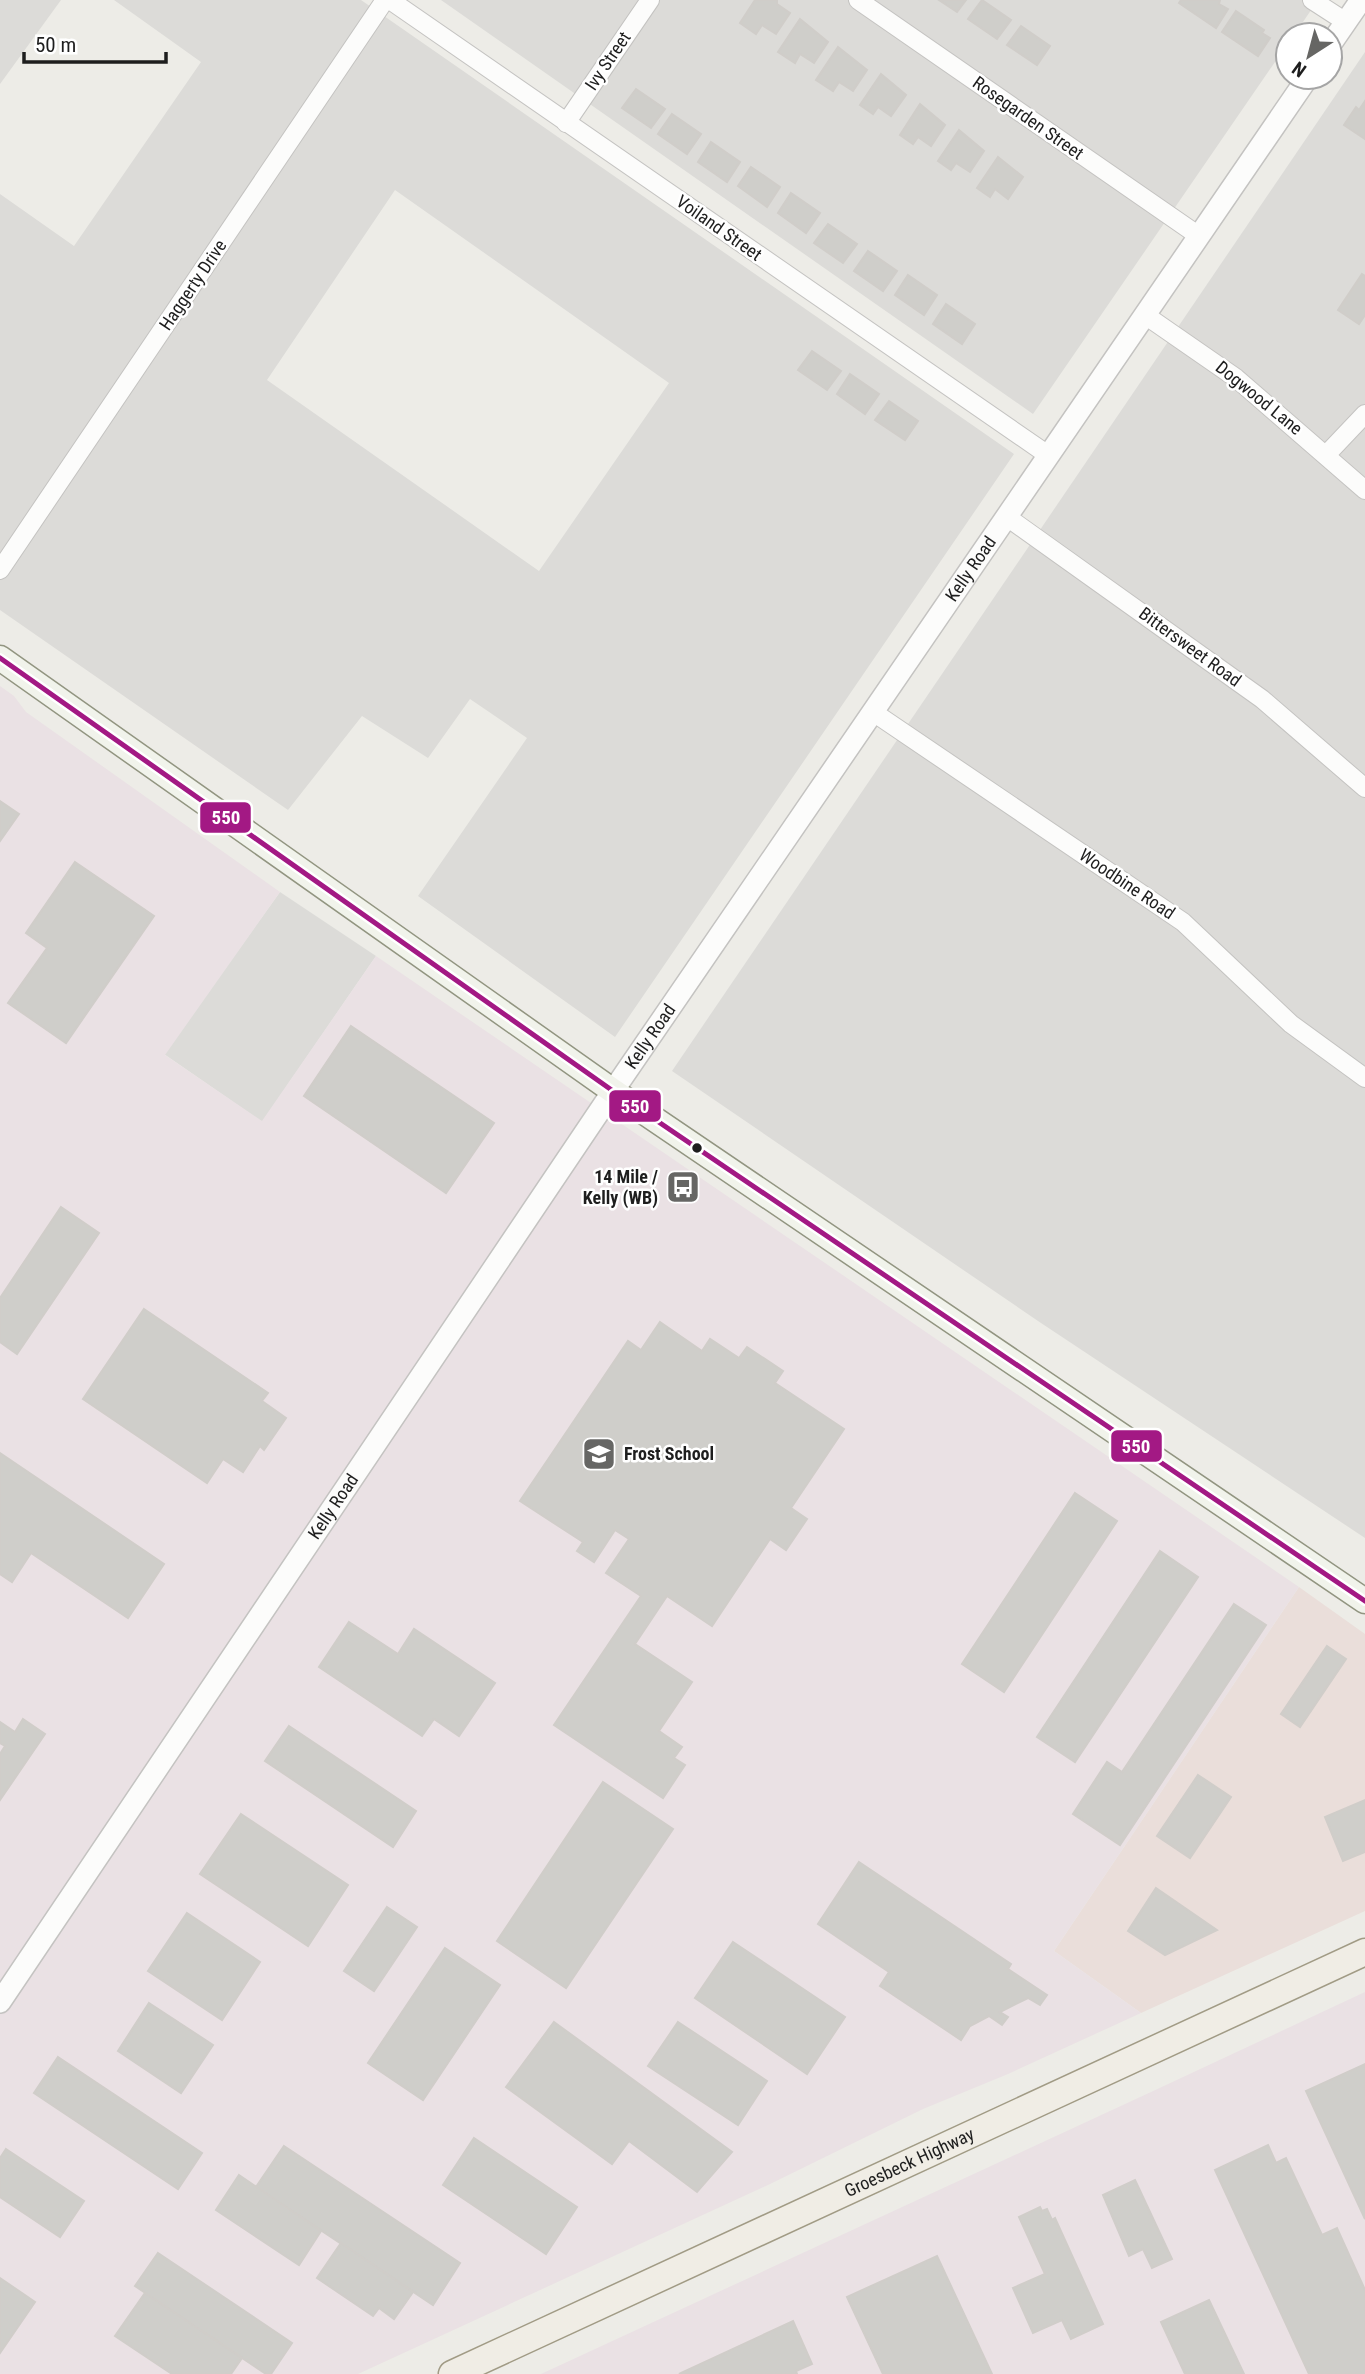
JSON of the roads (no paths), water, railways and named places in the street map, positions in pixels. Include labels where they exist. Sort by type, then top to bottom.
[{"type":"main road","points":[[0,658],[613,1091],[1365,1601]]},
{"type":"main road","name":"Groesbeck Highway","points":[[452,2374],[1365,1952]]},
{"type":"street","name":"Voiland Street","points":[[387,0],[1048,455]]},
{"type":"street","name":"Haggerty Drive","points":[[0,570],[387,0]]},
{"type":"street","name":"Ivy Street","points":[[566,123],[650,0]]},
{"type":"street","name":"Rosegarden Street","points":[[858,0],[1199,236]]},
{"type":"street","points":[[1312,0],[1346,22]]},
{"type":"street","points":[[1344,25],[1361,0]]},
{"type":"street","name":"Kelly Road","points":[[0,2002],[613,1091],[1298,91]]},
{"type":"street","name":"Dogwood Lane","points":[[1145,315],[1236,377],[1365,490]]},
{"type":"street","points":[[1327,454],[1365,414]]},
{"type":"street","name":"Bittersweet Road","points":[[1007,517],[1262,699],[1365,788]]},
{"type":"street","name":"Woodbine Road","points":[[873,712],[1183,922],[1291,1024],[1365,1078]]},
{"type":"place","name":"14 Mile / Kelly (WB)","points":[[683,1187]]},
{"type":"place","name":"Frost School","points":[[599,1454]]}]
